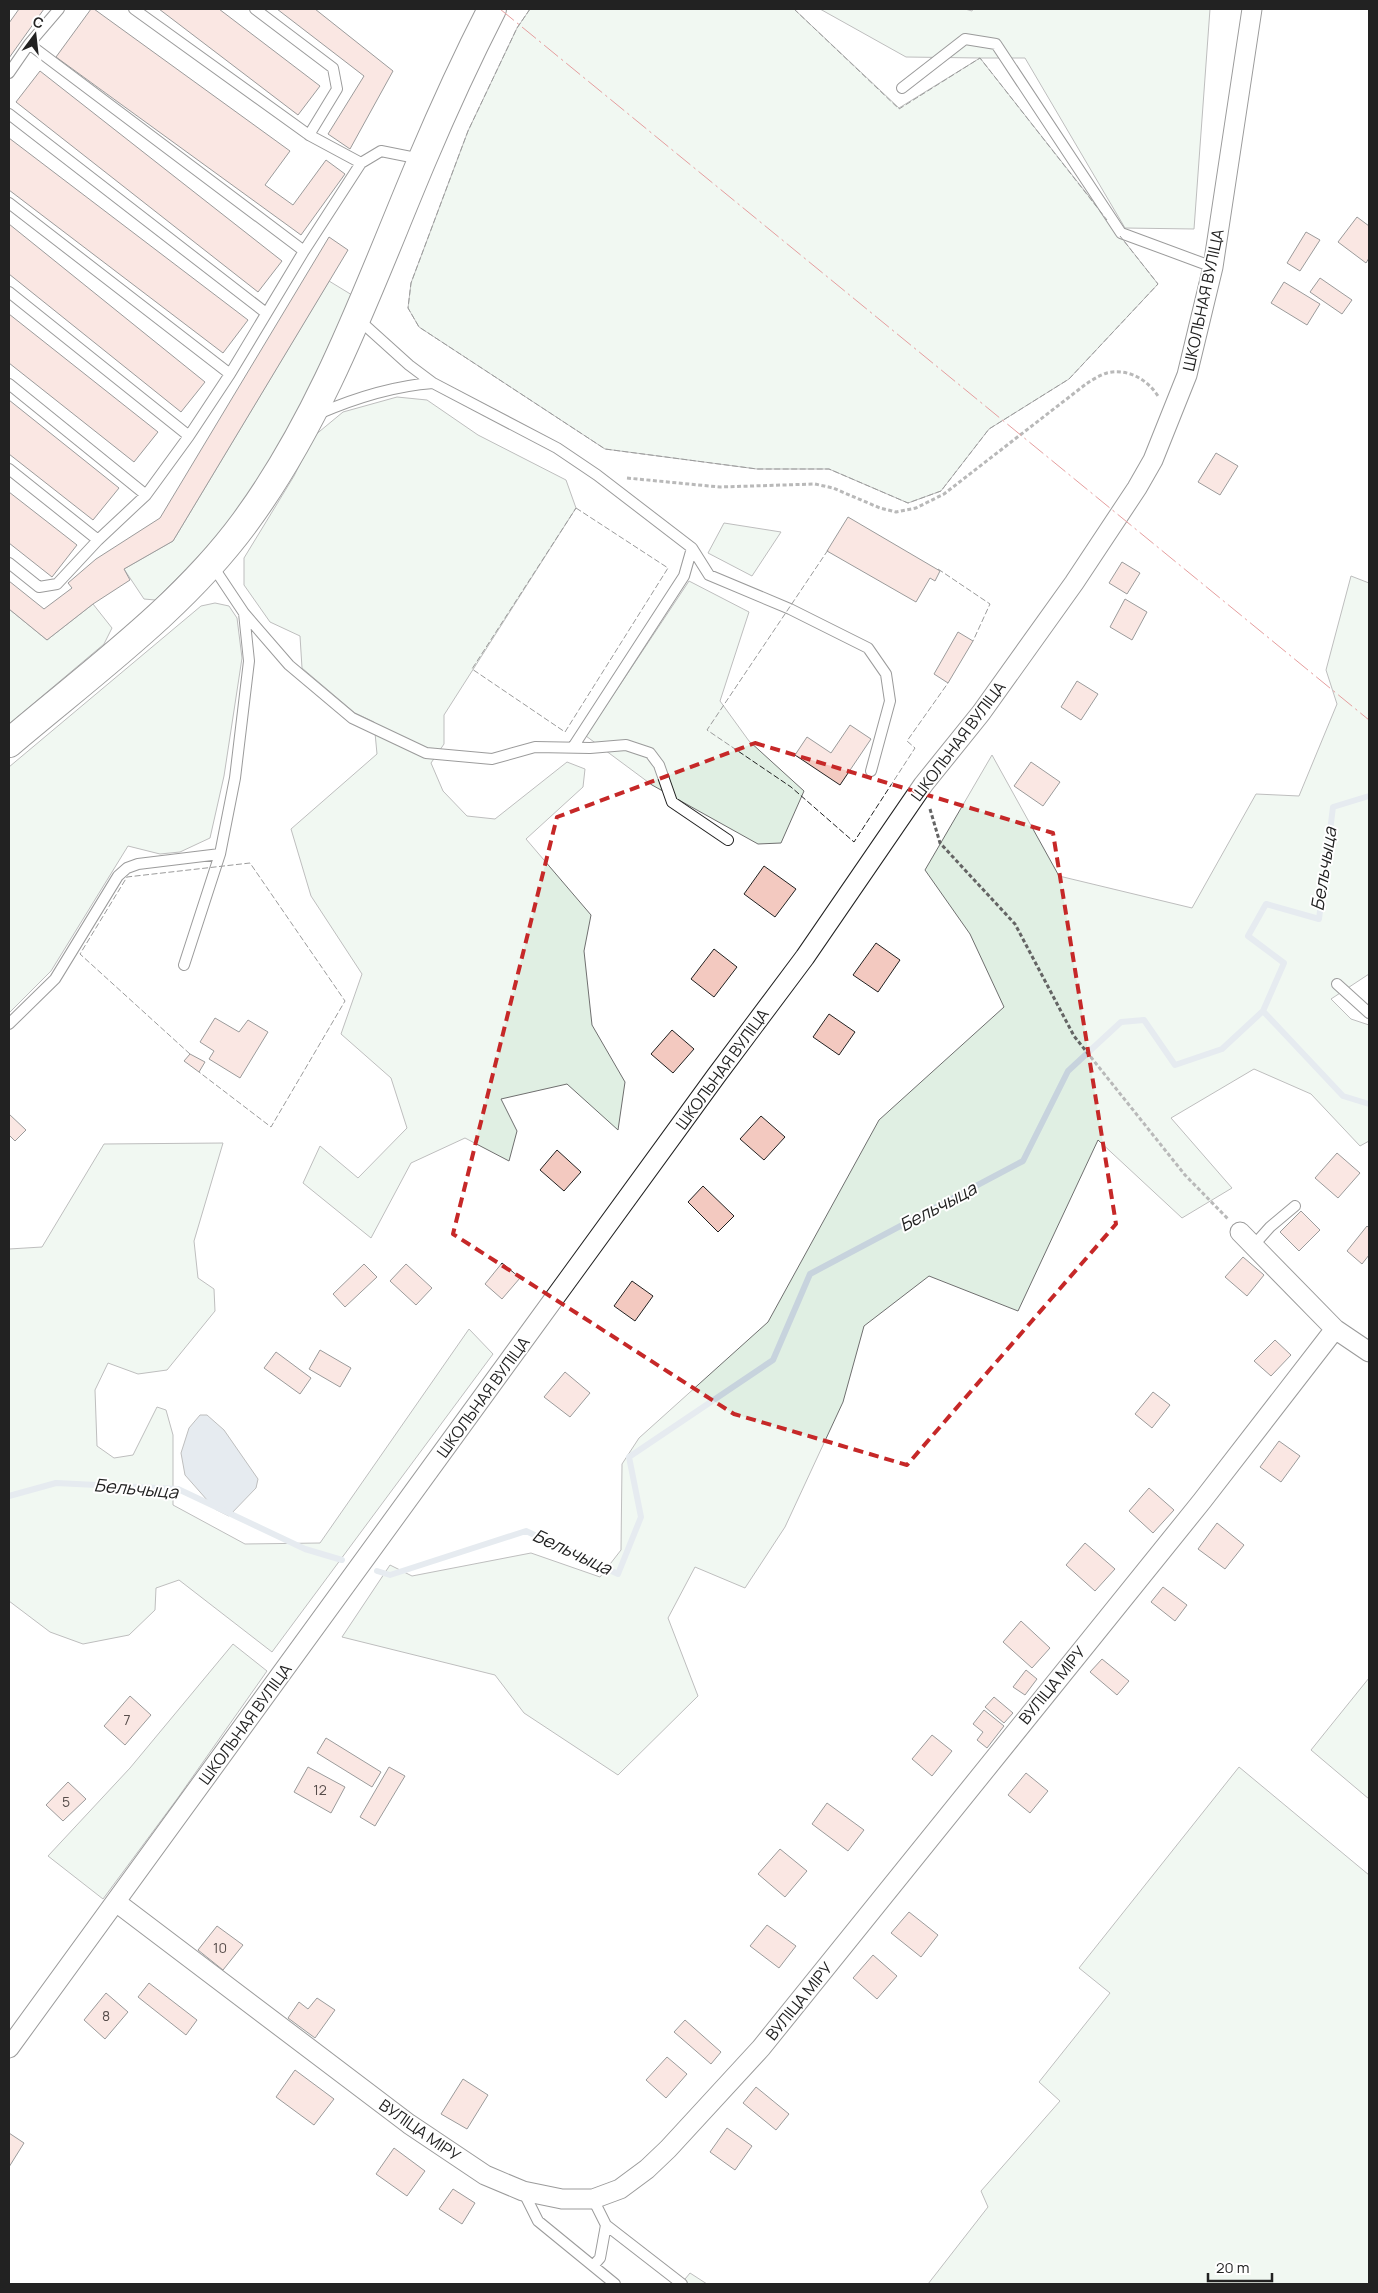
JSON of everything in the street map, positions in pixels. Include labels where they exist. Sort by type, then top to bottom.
[{"type":"street","points":[[9,743],[176,601],[211,564],[245,523],[310,418],[357,318],[459,74],[492,9]]},
{"type":"street","name":"ШКОЛЬНАЯ ВУЛІЦА","points":[[9,2048],[716,1076],[805,957],[923,785],[980,713],[1074,583],[1137,488],[1154,460],[1189,367],[1213,267],[1252,9]]},
{"type":"street","points":[[1240,1232],[1335,1329],[1369,1352]]},
{"type":"street","name":"ВУЛІЦА МІРУ","points":[[116,1902],[409,2124],[485,2175],[523,2192],[562,2199],[593,2198],[620,2189],[647,2169],[761,2048],[1202,1501],[1335,1329]]},
{"type":"lane","points":[[9,73],[29,44],[59,9]]},
{"type":"lane","points":[[134,9],[308,136],[361,164]]},
{"type":"lane","points":[[255,9],[333,68],[337,88],[308,136]]},
{"type":"lane","points":[[902,88],[965,39],[996,44],[1121,233],[1213,267]]},
{"type":"lane","points":[[29,44],[304,251]]},
{"type":"lane","points":[[9,114],[266,313]]},
{"type":"lane","points":[[9,563],[39,587],[57,584],[98,540],[146,495],[189,436],[230,374],[304,251],[361,164],[381,151],[422,159]]},
{"type":"lane","points":[[9,203],[230,374]]},
{"type":"lane","points":[[9,292],[189,436]]},
{"type":"lane","points":[[357,318],[409,365],[433,383],[557,448],[597,475],[692,548],[709,575],[790,609],[868,648],[886,674],[890,701],[871,771]]},
{"type":"lane","points":[[310,418],[350,400],[408,385],[433,383]]},
{"type":"lane","points":[[9,384],[146,495]]},
{"type":"lane","points":[[9,469],[98,540]]},
{"type":"lane","points":[[573,747],[684,576],[692,548]]},
{"type":"lane","points":[[211,564],[244,614],[289,665],[352,718],[426,753],[492,759],[535,746],[626,745],[650,754],[659,765],[672,802],[728,840]]},
{"type":"lane","points":[[184,965],[220,854],[235,778],[249,661],[244,614]]},
{"type":"lane","points":[[9,1024],[55,979],[118,876],[127,868],[138,864],[220,854]]},
{"type":"lane","points":[[1336,984],[1369,1013]]},
{"type":"lane","points":[[1253,1246],[1270,1227],[1295,1206]]},
{"type":"lane","points":[[523,2192],[538,2221],[615,2284]]},
{"type":"lane","points":[[593,2198],[606,2225],[678,2283]]},
{"type":"lane","points":[[593,2266],[600,2258],[606,2225]]},
{"type":"path","points":[[597,475],[720,487],[815,484],[834,488],[880,508],[896,512],[916,508],[944,494],[1086,384],[1106,373],[1119,372],[1133,375],[1146,382],[1157,394],[1170,419]]},
{"type":"path","points":[[923,785],[940,843],[1015,924],[1074,1036],[1185,1174],[1240,1232]]},
{"type":"highlighted area","points":[[755,743],[1053,833],[1116,1224],[907,1465],[734,1414],[453,1234],[557,817]]},
{"type":"green space","points":[[530,9],[794,9],[899,108],[980,58],[1158,284],[1069,379],[989,429],[941,491],[908,503],[829,469],[757,469],[605,449],[419,327],[408,308],[411,283],[468,131],[517,28]]},
{"type":"green space","points":[[820,9],[965,9],[972,11],[973,9],[1210,9],[1194,229],[1125,228],[1025,58],[906,57]]},
{"type":"green space","points":[[329,281],[352,295],[300,407],[270,462],[235,513],[207,547],[155,600],[144,599],[124,569],[173,541]]},
{"type":"green space","points":[[397,397],[427,400],[478,435],[566,480],[576,508],[444,715],[444,744],[431,763],[443,791],[467,816],[495,819],[567,762],[585,769],[583,787],[526,839],[591,915],[584,951],[592,1025],[625,1082],[618,1130],[567,1084],[501,1099],[517,1131],[509,1161],[465,1138],[411,1163],[371,1238],[303,1183],[320,1146],[358,1178],[407,1128],[391,1078],[341,1034],[362,974],[311,896],[291,829],[377,754],[374,722],[355,713],[302,668],[300,636],[270,622],[244,585],[244,558],[294,476],[314,436],[343,412]]},
{"type":"green space","points":[[724,523],[781,532],[752,576],[708,553]]},
{"type":"green space","points":[[1351,576],[1369,583],[1369,974],[1331,999],[1351,1019],[1369,1025],[1369,1141],[1360,1146],[1311,1094],[1254,1069],[1171,1118],[1232,1188],[1182,1218],[1098,1140],[1018,1311],[929,1276],[864,1326],[843,1402],[785,1527],[745,1588],[695,1567],[668,1618],[698,1696],[618,1775],[524,1713],[495,1675],[342,1637],[390,1565],[412,1576],[531,1553],[600,1577],[621,1550],[622,1464],[639,1438],[768,1322],[879,1120],[1004,1007],[970,934],[925,870],[992,755],[1059,876],[1192,908],[1256,794],[1299,796],[1337,704],[1326,670]]},
{"type":"green space","points":[[689,581],[749,612],[720,701],[749,741],[804,791],[781,843],[758,844],[652,785],[586,736]]},
{"type":"green space","points":[[215,603],[229,606],[237,618],[242,658],[224,776],[210,838],[180,852],[160,854],[128,846],[51,971],[9,1013],[9,767],[201,606]]},
{"type":"green space","points":[[93,604],[112,628],[104,644],[9,724],[9,609],[47,640]]},
{"type":"green space","points":[[223,1143],[194,1241],[198,1278],[214,1289],[215,1311],[167,1370],[138,1374],[108,1363],[95,1390],[97,1446],[114,1458],[133,1455],[157,1407],[166,1410],[173,1435],[173,1505],[245,1544],[320,1543],[469,1329],[493,1354],[272,1652],[179,1580],[156,1588],[155,1610],[129,1635],[83,1644],[50,1632],[9,1601],[9,1249],[42,1247],[104,1144]]},
{"type":"green space","points":[[233,1644],[267,1671],[177,1799],[103,1899],[48,1856],[130,1768]]},
{"type":"green space","points":[[1369,1678],[1369,1799],[1311,1750]]},
{"type":"green space","points":[[1239,1767],[1369,1875],[1369,2284],[928,2284],[988,2207],[981,2191],[1060,2101],[1039,2082],[1110,1993],[1079,1968]]},
{"type":"green space","points":[[690,2273],[707,2284],[681,2284]]},
{"type":"shaded area","points":[[200,1415],[207,1415],[224,1430],[258,1479],[256,1488],[229,1516],[215,1509],[185,1475],[181,1453],[189,1428]]},
{"type":"building","points":[[19,9],[44,9],[9,58],[9,23]]},
{"type":"building","points":[[91,9],[94,9],[290,151],[265,185],[293,205],[326,160],[345,174],[301,235],[56,57]]},
{"type":"building","points":[[159,9],[219,9],[320,86],[298,115]]},
{"type":"building","points":[[277,9],[315,9],[393,71],[350,149],[328,134],[364,76]]},
{"type":"building","points":[[40,71],[282,261],[258,292],[16,102]]},
{"type":"building","points":[[9,138],[248,320],[223,353],[9,190]]},
{"type":"building","points":[[1357,217],[1369,226],[1369,258],[1366,263],[1338,242]]},
{"type":"building","points":[[9,224],[205,382],[181,412],[9,274]]},
{"type":"building","points":[[1306,232],[1320,240],[1300,271],[1287,263]]},
{"type":"building","points":[[329,237],[348,250],[173,541],[124,569],[130,580],[93,604],[47,640],[9,609],[9,581],[44,609],[72,588],[68,583],[96,559],[160,518]]},
{"type":"building","points":[[1320,278],[1352,300],[1342,314],[1310,292]]},
{"type":"building","points":[[1284,282],[1320,304],[1307,325],[1271,303]]},
{"type":"building","points":[[9,314],[158,432],[134,462],[9,363]]},
{"type":"building","points":[[9,400],[119,488],[93,520],[9,454]]},
{"type":"building","points":[[1216,453],[1238,466],[1220,495],[1198,482]]},
{"type":"building","points":[[9,492],[77,545],[52,577],[9,543]]},
{"type":"building","points":[[848,517],[940,571],[935,581],[930,578],[916,602],[827,551]]},
{"type":"building","points":[[1122,562],[1140,573],[1127,594],[1109,583]]},
{"type":"building","points":[[1125,599],[1147,612],[1132,640],[1110,627]]},
{"type":"building","points":[[958,632],[973,641],[948,683],[934,674]]},
{"type":"building","points":[[1077,681],[1098,694],[1081,720],[1061,707]]},
{"type":"building","points":[[850,725],[871,739],[840,785],[795,755],[807,737],[831,753]]},
{"type":"building","points":[[1031,762],[1060,782],[1043,806],[1014,786]]},
{"type":"building","points":[[764,866],[796,889],[775,917],[744,894]]},
{"type":"building","points":[[876,943],[900,960],[878,992],[853,975]]},
{"type":"building","points":[[714,949],[737,967],[714,997],[691,979]]},
{"type":"building","points":[[829,1014],[855,1032],[839,1055],[813,1037]]},
{"type":"building","points":[[215,1018],[239,1032],[248,1020],[268,1032],[240,1078],[209,1059],[214,1051],[200,1042]]},
{"type":"building","points":[[672,1030],[694,1049],[673,1073],[651,1054]]},
{"type":"building","points":[[190,1054],[205,1062],[199,1072],[184,1061]]},
{"type":"building","points":[[9,1114],[26,1130],[15,1141],[9,1135]]},
{"type":"building","points":[[761,1116],[785,1137],[764,1160],[740,1139]]},
{"type":"building","points":[[557,1150],[581,1172],[564,1191],[540,1170]]},
{"type":"building","points":[[1337,1153],[1360,1173],[1338,1198],[1315,1178]]},
{"type":"building","points":[[703,1186],[734,1216],[718,1232],[688,1202]]},
{"type":"building","points":[[1301,1211],[1320,1230],[1299,1251],[1280,1232]]},
{"type":"building","points":[[1367,1226],[1369,1228],[1369,1255],[1362,1264],[1347,1251]]},
{"type":"building","points":[[1243,1257],[1264,1275],[1247,1296],[1225,1277]]},
{"type":"building","points":[[502,1263],[520,1278],[502,1299],[485,1284]]},
{"type":"building","points":[[364,1264],[377,1277],[345,1307],[333,1294]]},
{"type":"building","points":[[406,1264],[432,1288],[416,1305],[390,1281]]},
{"type":"building","points":[[632,1281],[653,1296],[635,1321],[614,1306]]},
{"type":"building","points":[[1275,1340],[1291,1355],[1271,1376],[1254,1361]]},
{"type":"building","points":[[320,1350],[351,1368],[340,1387],[309,1369]]},
{"type":"building","points":[[276,1352],[311,1378],[300,1394],[264,1368]]},
{"type":"building","points":[[565,1372],[590,1393],[570,1417],[544,1397]]},
{"type":"building","points":[[1153,1392],[1170,1405],[1152,1428],[1135,1414]]},
{"type":"building","points":[[1279,1441],[1300,1456],[1281,1482],[1260,1467]]},
{"type":"building","points":[[1149,1488],[1174,1510],[1153,1533],[1129,1511]]},
{"type":"building","points":[[1217,1523],[1244,1545],[1225,1569],[1198,1549]]},
{"type":"building","points":[[1085,1543],[1115,1569],[1095,1591],[1066,1565]]},
{"type":"building","points":[[1163,1587],[1187,1605],[1175,1621],[1151,1602]]},
{"type":"building","points":[[1021,1621],[1050,1648],[1032,1668],[1003,1642]]},
{"type":"building","points":[[1102,1659],[1129,1681],[1117,1695],[1090,1672]]},
{"type":"building","points":[[1026,1670],[1037,1679],[1025,1695],[1013,1687]]},
{"type":"building","points":[[130,1696],[151,1715],[125,1745],[104,1726]]},
{"type":"building","points":[[994,1697],[1013,1713],[1004,1723],[985,1707]]},
{"type":"building","points":[[984,1710],[1004,1726],[987,1748],[977,1740],[983,1732],[973,1724]]},
{"type":"building","points":[[932,1735],[952,1751],[932,1776],[912,1759]]},
{"type":"building","points":[[326,1738],[381,1772],[372,1787],[317,1753]]},
{"type":"building","points":[[308,1767],[345,1787],[331,1813],[294,1792]]},
{"type":"building","points":[[389,1767],[405,1776],[375,1826],[360,1817]]},
{"type":"building","points":[[1026,1773],[1048,1791],[1030,1813],[1008,1795]]},
{"type":"building","points":[[68,1782],[86,1799],[63,1821],[46,1805]]},
{"type":"building","points":[[827,1803],[864,1830],[848,1851],[812,1824]]},
{"type":"building","points":[[780,1849],[807,1871],[785,1897],[758,1874]]},
{"type":"building","points":[[909,1912],[938,1935],[921,1957],[891,1933]]},
{"type":"building","points":[[767,1925],[796,1946],[779,1968],[750,1946]]},
{"type":"building","points":[[217,1926],[243,1945],[223,1970],[198,1950]]},
{"type":"building","points":[[873,1955],[897,1976],[877,1999],[853,1978]]},
{"type":"building","points":[[149,1983],[197,2020],[186,2035],[138,1997]]},
{"type":"building","points":[[106,1993],[128,2012],[105,2039],[84,2020]]},
{"type":"building","points":[[317,1998],[335,2010],[315,2038],[288,2018],[299,2002],[308,2009]]},
{"type":"building","points":[[685,2020],[721,2052],[711,2064],[674,2032]]},
{"type":"building","points":[[667,2057],[687,2074],[666,2098],[646,2080]]},
{"type":"building","points":[[295,2070],[334,2099],[314,2125],[276,2097]]},
{"type":"building","points":[[463,2079],[488,2095],[467,2129],[441,2114]]},
{"type":"building","points":[[756,2087],[789,2114],[776,2130],[743,2103]]},
{"type":"building","points":[[727,2128],[752,2146],[735,2170],[710,2152]]},
{"type":"building","points":[[9,2133],[24,2143],[9,2167]]},
{"type":"building","points":[[394,2148],[425,2171],[407,2196],[376,2174]]},
{"type":"building","points":[[453,2189],[475,2203],[462,2224],[439,2209]]},
{"type":"waterway","name":"Бельчыца","points":[[377,1571],[390,1575],[526,1531],[618,1574],[641,1517],[629,1457],[773,1360],[810,1274],[1023,1161],[1068,1071],[1121,1022],[1144,1020],[1175,1065],[1222,1049],[1263,1011],[1284,963],[1248,936],[1266,904],[1319,919],[1333,807],[1369,796]]},
{"type":"waterway","points":[[1263,1011],[1343,1096],[1369,1104]]},
{"type":"waterway","name":"Бельчыца","points":[[9,1496],[56,1483],[178,1489],[305,1549],[342,1560]]},
{"type":"fence","points":[[530,9],[517,28],[468,131],[411,283],[408,308],[419,327],[605,449],[757,469],[829,469],[908,503],[941,491],[989,429],[1069,379],[1158,284],[1120,236]]},
{"type":"fence","points":[[794,9],[899,109],[980,58],[1107,220]]},
{"type":"fence","points":[[576,508],[668,568],[565,732],[472,669],[576,508]]},
{"type":"fence","points":[[828,550],[707,730],[791,787],[854,842],[915,748],[907,741],[948,683]]},
{"type":"fence","points":[[938,569],[990,604],[973,641]]},
{"type":"fence","points":[[190,1054],[80,954],[127,877],[250,863],[345,1001],[271,1127],[199,1072]]},
{"type":"power","points":[[500,9],[1369,720]]}]
